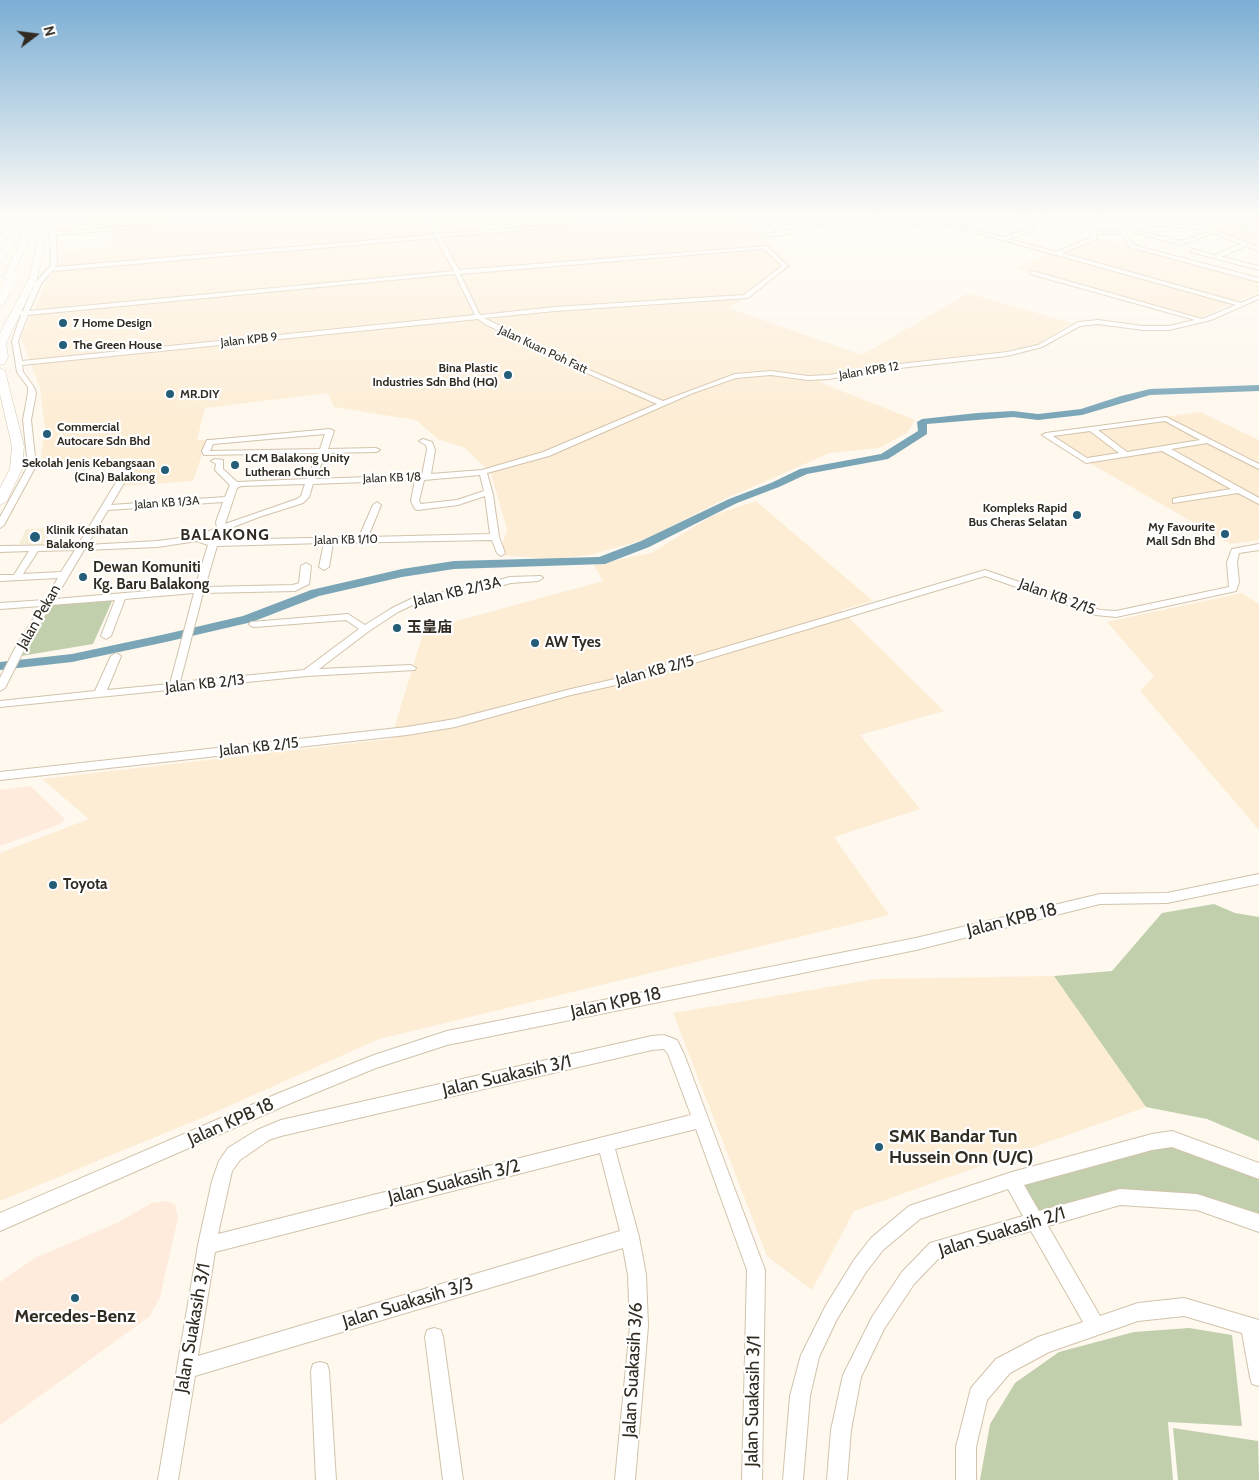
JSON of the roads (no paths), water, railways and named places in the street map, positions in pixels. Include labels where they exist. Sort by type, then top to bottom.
[{"type":"highway","points":[[1,289],[26,281]]},
{"type":"highway","points":[[0,362],[3,357],[1,346],[3,337],[31,281]]},
{"type":"highway","points":[[1,289],[25,286],[25,293]]},
{"type":"highway","points":[[0,303],[1,289]]},
{"type":"highway","points":[[0,371],[17,434],[18,446],[16,469],[0,501]]},
{"type":"highway","points":[[0,411],[8,448],[5,470],[0,484]]},
{"type":"street","points":[[0,525],[29,472],[32,460],[26,420],[32,393],[31,388],[20,372],[15,341],[17,332],[40,281]]},
{"type":"street","points":[[14,314],[361,281]]},
{"type":"street","points":[[461,281],[478,316]]},
{"type":"street","name":"Jalan KPB 9","points":[[20,363],[478,316],[601,305],[746,297],[766,281]]},
{"type":"street","points":[[1063,281],[1201,321]]},
{"type":"street","points":[[1158,281],[1243,305]]},
{"type":"street","name":"Jalan KPB 12","points":[[483,472],[546,454],[735,376],[770,373],[808,378],[843,376],[882,368],[983,358],[1029,350],[1040,346],[1078,324],[1087,322],[1157,329],[1184,326],[1259,298]]},
{"type":"street","name":"Jalan Kuan Poh Fatt","points":[[478,316],[487,323],[524,342],[664,404]]},
{"type":"street","points":[[1208,441],[1086,461],[1046,436],[1166,419],[1259,467]]},
{"type":"street","points":[[1092,429],[1126,454]]},
{"type":"street","points":[[1,548],[80,548],[156,544],[198,538],[300,501],[305,497],[310,481],[323,451],[330,431],[214,441],[208,444],[207,453],[323,451],[376,450]]},
{"type":"street","points":[[423,440],[429,444],[432,450],[415,501],[418,506],[458,502],[488,492]]},
{"type":"street","points":[[1163,448],[1259,501]]},
{"type":"street","points":[[215,461],[220,462],[219,470],[238,484],[229,499],[220,522],[222,528]]},
{"type":"street","name":"Jalan Pekan","points":[[3,683],[19,650],[132,463]]},
{"type":"street","points":[[483,472],[488,492],[494,537],[501,553]]},
{"type":"street","name":"Jalan KB 1/8","points":[[238,484],[423,477],[483,472]]},
{"type":"street","points":[[1176,501],[1239,490]]},
{"type":"street","name":"Jalan KB 1/3A","points":[[104,508],[229,499]]},
{"type":"street","points":[[363,539],[377,505]]},
{"type":"street","name":"Jalan KB 1/10","points":[[198,538],[204,542],[213,543],[494,537]]},
{"type":"street","points":[[324,567],[329,540]]},
{"type":"street","points":[[174,687],[213,543]]},
{"type":"street","name":"Jalan KB 2/15","points":[[0,776],[407,731],[455,723],[571,692],[648,674],[789,633],[985,572],[1099,613],[1116,614],[1232,589],[1234,582],[1232,562],[1235,551],[1259,547]]},
{"type":"street","points":[[17,577],[35,549]]},
{"type":"street","points":[[0,606],[199,590],[295,588],[304,584],[306,566]]},
{"type":"street","points":[[0,578],[64,575]]},
{"type":"street","name":"Jalan KB 2/13A","points":[[308,673],[365,628],[418,599],[485,587],[510,580],[538,578]]},
{"type":"street","points":[[106,636],[121,597]]},
{"type":"street","points":[[254,624],[348,617],[365,628]]},
{"type":"street","points":[[99,694],[116,656]]},
{"type":"street","name":"Jalan KB 2/13","points":[[0,704],[308,673],[411,668]]},
{"type":"street","name":"Jalan KPB 18","points":[[0,1222],[338,1077],[407,1050],[447,1038],[594,1007],[916,944],[1100,899],[1167,898],[1259,879]]},
{"type":"street","name":"Jalan Suakasih 3/1","points":[[168,1480],[207,1245],[225,1167],[234,1154],[263,1135],[281,1128],[652,1043],[664,1042],[672,1045],[676,1054],[756,1270],[752,1480]]},
{"type":"street","name":"Jalan Suakasih 3/2","points":[[207,1245],[700,1120]]},
{"type":"street","points":[[793,1480],[800,1396],[810,1355],[831,1313],[860,1266],[877,1244],[915,1212],[1012,1180],[1152,1142],[1172,1140],[1259,1171]]},
{"type":"street","name":"Jalan Suakasih 3/6","points":[[605,1143],[630,1237],[637,1275],[639,1326],[625,1480]]},
{"type":"street","points":[[1012,1180],[1095,1326]]},
{"type":"street","name":"Jalan Suakasih 2/1","points":[[836,1480],[841,1430],[852,1375],[878,1322],[908,1278],[936,1249],[1035,1219],[1120,1197],[1197,1202],[1259,1223]]},
{"type":"street","name":"Jalan Suakasih 3/3","points":[[186,1368],[630,1237]]},
{"type":"street","points":[[966,1480],[966,1447],[978,1395],[1003,1366],[1045,1344],[1095,1326],[1138,1312],[1184,1307],[1255,1328],[1259,1377]]},
{"type":"street","points":[[434,1337],[453,1480]]},
{"type":"street","points":[[320,1371],[326,1480]]},
{"type":"waterway","points":[[0,666],[72,658],[166,638],[247,619],[315,593],[402,573],[454,565],[601,561],[645,544],[733,501],[775,485],[804,471],[884,457],[923,432],[922,422],[977,416],[1013,414],[1038,417],[1082,412],[1124,398],[1150,392],[1259,388]]},
{"type":"place","name":"7 Home Design","points":[[63,323]]},
{"type":"place","name":"The Green House","points":[[63,345]]},
{"type":"place","name":"Bina Plastic Industries Sdn Bhd (HQ)","points":[[508,375]]},
{"type":"place","name":"MR.DIY","points":[[170,394]]},
{"type":"place","name":"Commercial Autocare Sdn Bhd","points":[[47,434]]},
{"type":"place","name":"LCM Balakong Unity Lutheran Church","points":[[235,465]]},
{"type":"place","name":"Sekolah Jenis Kebangsaan (Cina) Balakong","points":[[165,470]]},
{"type":"place","name":"Kompleks Rapid Bus Cheras Selatan","points":[[1077,515]]},
{"type":"place","name":"My Favourite Mall Sdn Bhd","points":[[1225,534]]},
{"type":"place","name":"Klinik Kesihatan Balakong","points":[[35,537]]},
{"type":"place","name":"Dewan Komuniti Kg. Baru Balakong","points":[[83,577]]},
{"type":"place","name":"玉皇庙","points":[[397,628]]},
{"type":"place","name":"AW Tyes","points":[[535,643]]},
{"type":"place","name":"Toyota","points":[[53,885]]},
{"type":"place","name":"SMK Bandar Tun Hussein Onn (U/C)","points":[[879,1147]]},
{"type":"place","name":"Mercedes-Benz","points":[[75,1298]]},
{"type":"district","name":"BALAKONG","points":[[225,535]]}]
